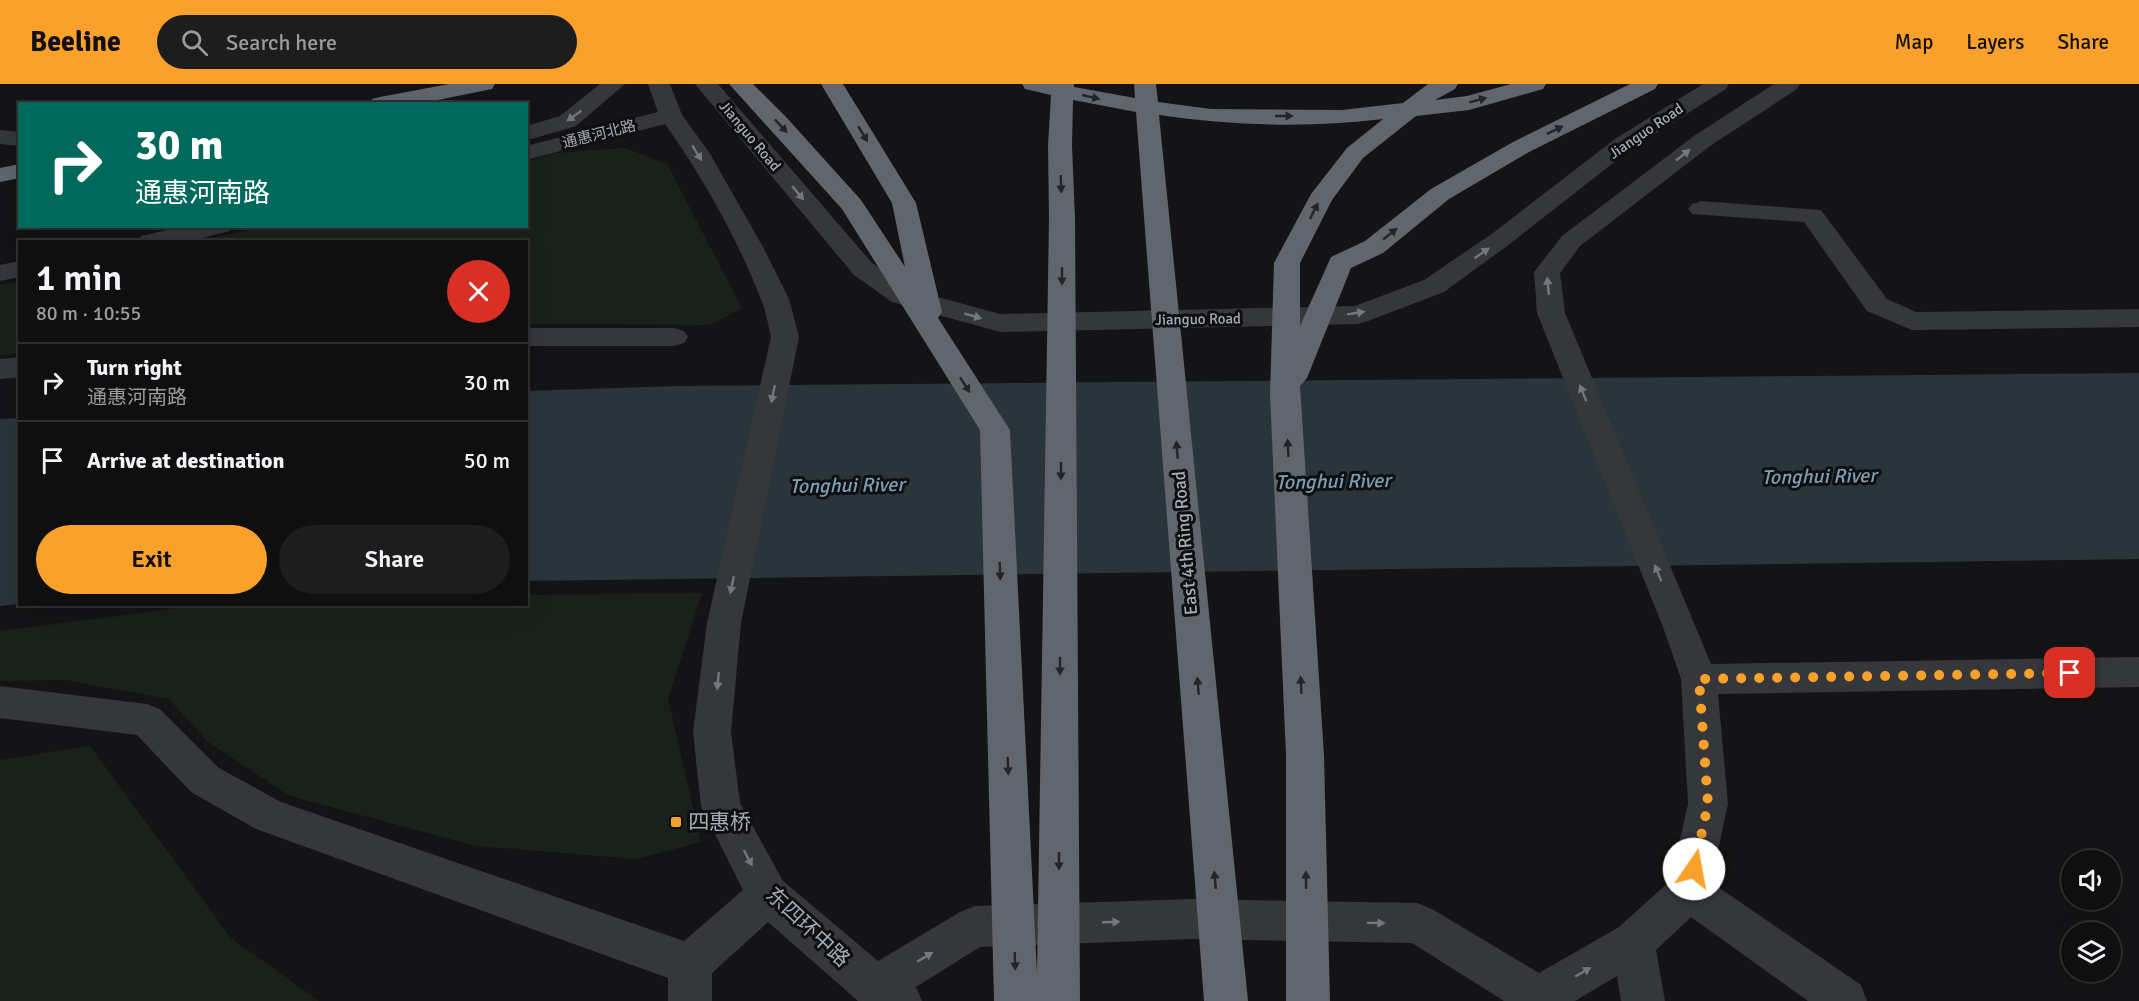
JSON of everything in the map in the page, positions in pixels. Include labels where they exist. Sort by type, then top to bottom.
[{"type":"highway","points":[[390,102],[484,84]]},
{"type":"highway","points":[[740,84],[779,123],[852,206],[995,430],[1016,1001]]},
{"type":"highway","points":[[832,84],[904,203],[933,336]]},
{"type":"highway","points":[[1034,84],[1112,102],[1211,116],[1342,117],[1469,103],[1535,84]]},
{"type":"highway","points":[[1034,84],[1060,146]]},
{"type":"highway","points":[[1058,1001],[1062,218],[1060,146],[1063,84]]},
{"type":"highway","name":"East 4th Ring Road","points":[[1145,84],[1226,1001]]},
{"type":"highway","points":[[1154,186],[1174,84]]},
{"type":"highway","points":[[1308,1001],[1305,756],[1285,394],[1287,263],[1320,199],[1355,153],[1435,89],[1447,84]]},
{"type":"highway","points":[[1285,394],[1340,263],[1374,247],[1440,194],[1521,147],[1647,84]]},
{"type":"highway","points":[[0,175],[18,171]]},
{"type":"street","name":"通惠河北路","points":[[528,132],[568,121],[614,84]]},
{"type":"street","points":[[659,84],[671,116]]},
{"type":"street","name":"Jianguo Road","points":[[705,84],[863,269],[902,296],[1000,323],[1358,315],[1434,286],[1502,238],[1623,144],[1718,84]]},
{"type":"street","points":[[887,994],[975,927],[1192,919],[1417,923],[1536,1000],[1634,942],[1689,891],[1708,804],[1699,679],[1680,627],[1551,313],[1547,272],[1571,241],[1702,141],[1789,84]]},
{"type":"street","name":"通惠河北路","points":[[528,152],[671,116]]},
{"type":"street","name":"东四环中路","points":[[671,116],[697,152],[750,247],[775,299],[785,337],[724,623],[712,732],[721,806],[768,895],[887,994]]},
{"type":"street","points":[[0,137],[18,139]]},
{"type":"street","points":[[1701,209],[1812,215],[1877,305],[1912,321],[2139,318]]},
{"type":"street","points":[[159,240],[212,228]]},
{"type":"street","points":[[0,273],[18,269]]},
{"type":"street","points":[[528,337],[674,337]]},
{"type":"street","points":[[0,369],[18,367]]},
{"type":"street","points":[[1699,679],[2139,672]]},
{"type":"street","points":[[0,702],[147,720],[205,780],[270,816],[690,982],[768,895]]},
{"type":"street","points":[[1689,891],[1845,1001]]},
{"type":"street","points":[[1634,942],[1643,1001]]},
{"type":"shaded area","points":[[625,148],[667,164],[742,308],[710,325],[528,324],[528,240],[202,240],[258,228],[528,228],[528,161],[556,153]]},
{"type":"shaded area","points":[[18,281],[18,353],[0,355],[0,285]]},
{"type":"shaded area","points":[[702,593],[668,699],[701,842],[636,859],[476,846],[290,796],[207,741],[169,699],[65,680],[0,681],[0,631],[195,606],[528,606],[528,595]]},
{"type":"shaded area","points":[[90,746],[231,938],[319,1001],[0,1001],[0,760]]},
{"type":"water","name":"Tonghui River","points":[[2139,373],[2139,559],[528,581],[528,391],[677,386]]},
{"type":"water","points":[[18,418],[18,604],[0,606],[0,419]]},
{"type":"place","name":"四惠桥","points":[[676,822]]},
{"type":"route","points":[[1694,869],[1708,804],[1699,679],[2070,673]]}]
